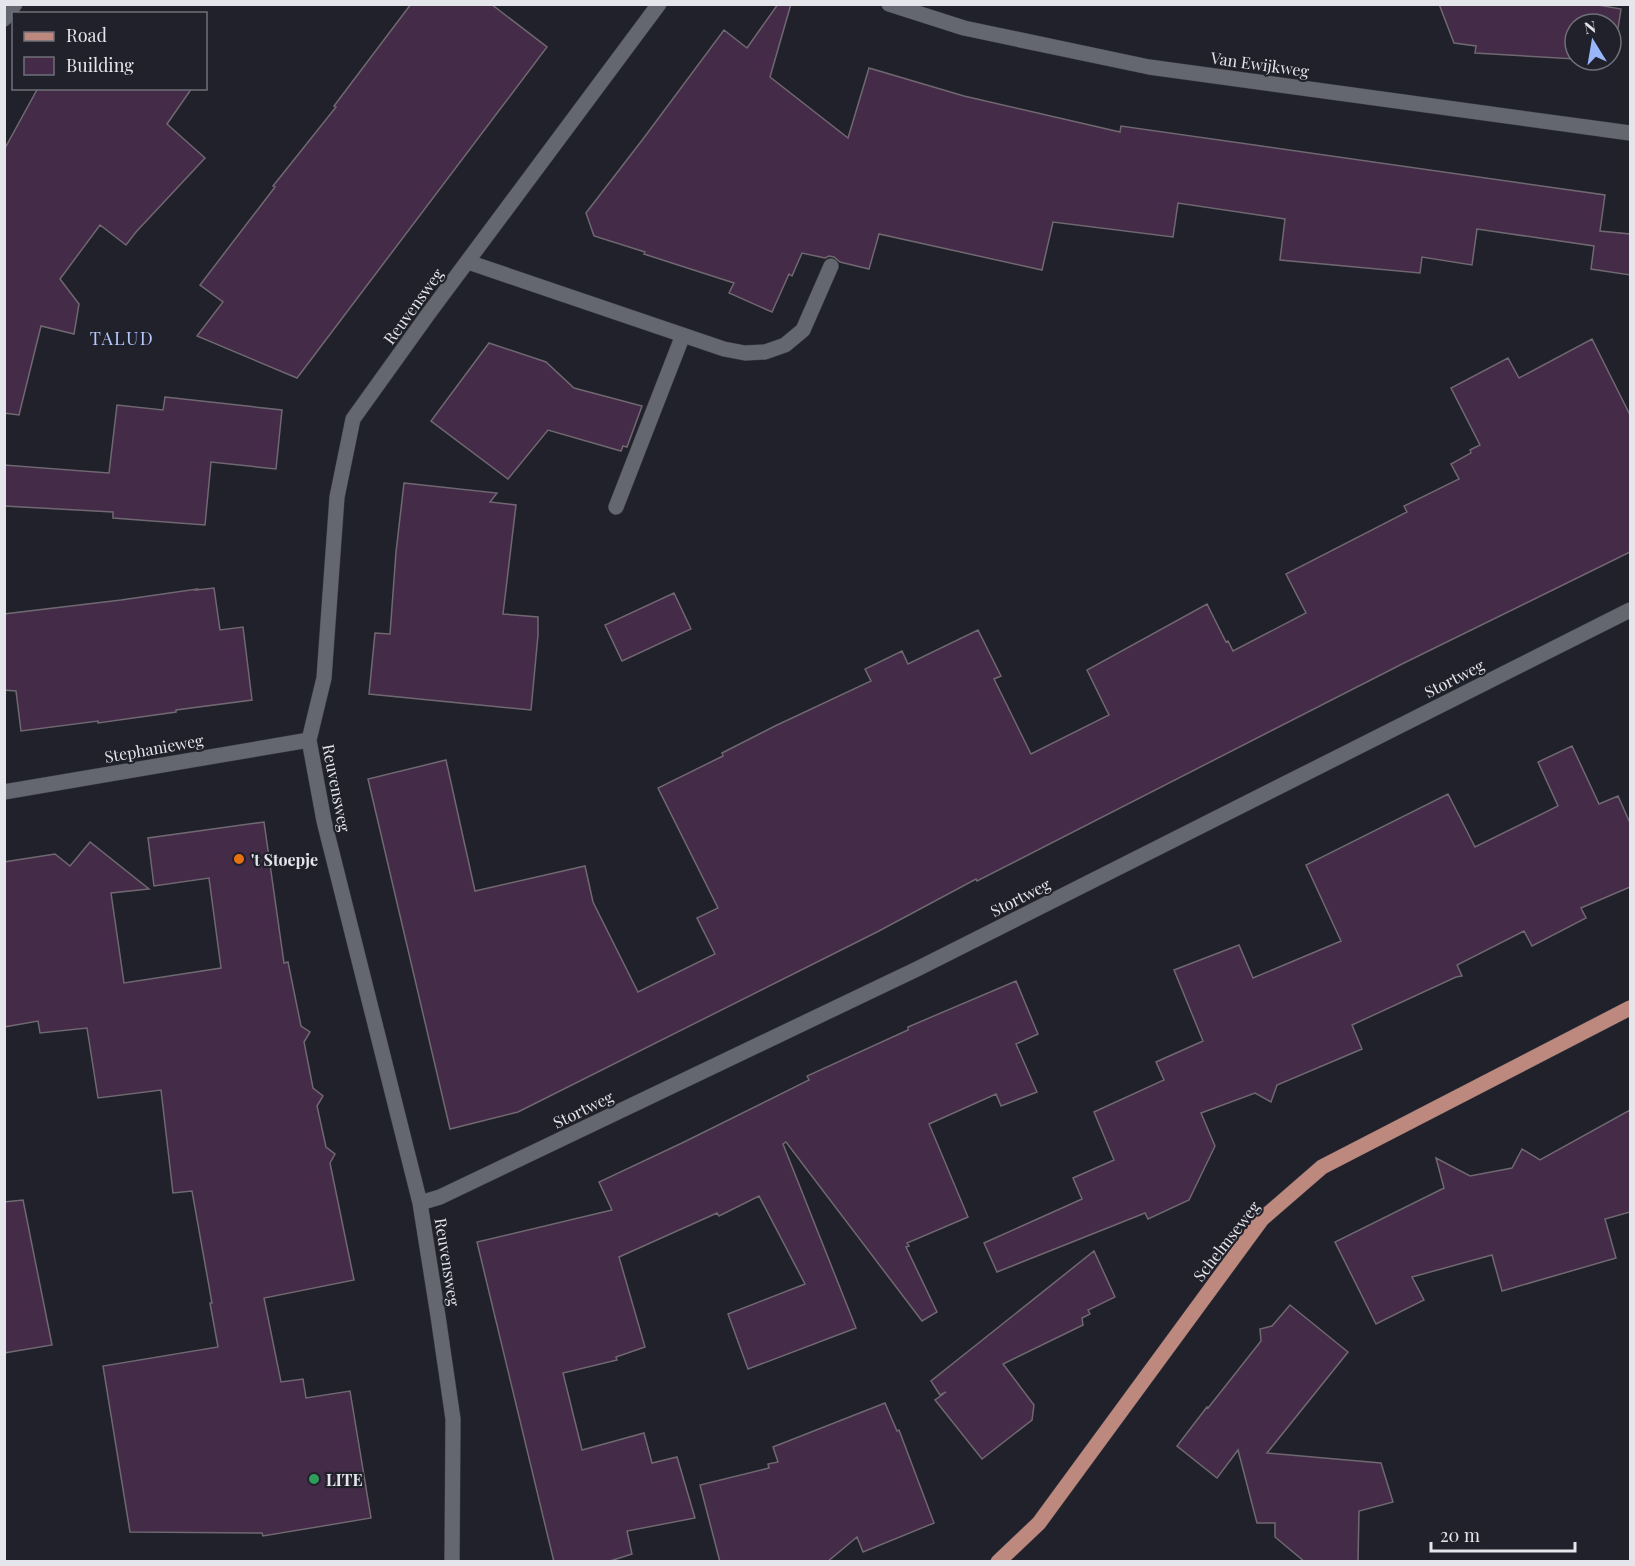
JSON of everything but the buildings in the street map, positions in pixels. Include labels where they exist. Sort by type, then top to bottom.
[{"type":"main road","name":"Schelmseweg","points":[[999,1562],[1039,1523],[1262,1219],[1322,1167],[1630,1008]]},
{"type":"street","points":[[4,20],[15,4]]},
{"type":"street","name":"Reuvensweg","points":[[452,1562],[453,1419],[420,1203],[324,821],[309,740],[324,678],[337,497],[353,419],[659,4]]},
{"type":"street","name":"Van Ewijkweg","points":[[889,4],[964,28],[1149,67],[1630,133]]},
{"type":"street","points":[[468,262],[724,349],[745,353],[765,352],[785,345],[803,330],[831,266]]},
{"type":"street","points":[[616,507],[683,335]]},
{"type":"street","name":"Stortweg","points":[[420,1203],[440,1197],[917,969],[1630,610]]},
{"type":"street","name":"Stephanieweg","points":[[4,792],[309,740]]},
{"type":"place","name":"'t Stoepje","points":[[239,859]]},
{"type":"place","name":"LITE","points":[[314,1479]]},
{"type":"district","name":"TALUD","points":[[122,338]]}]
